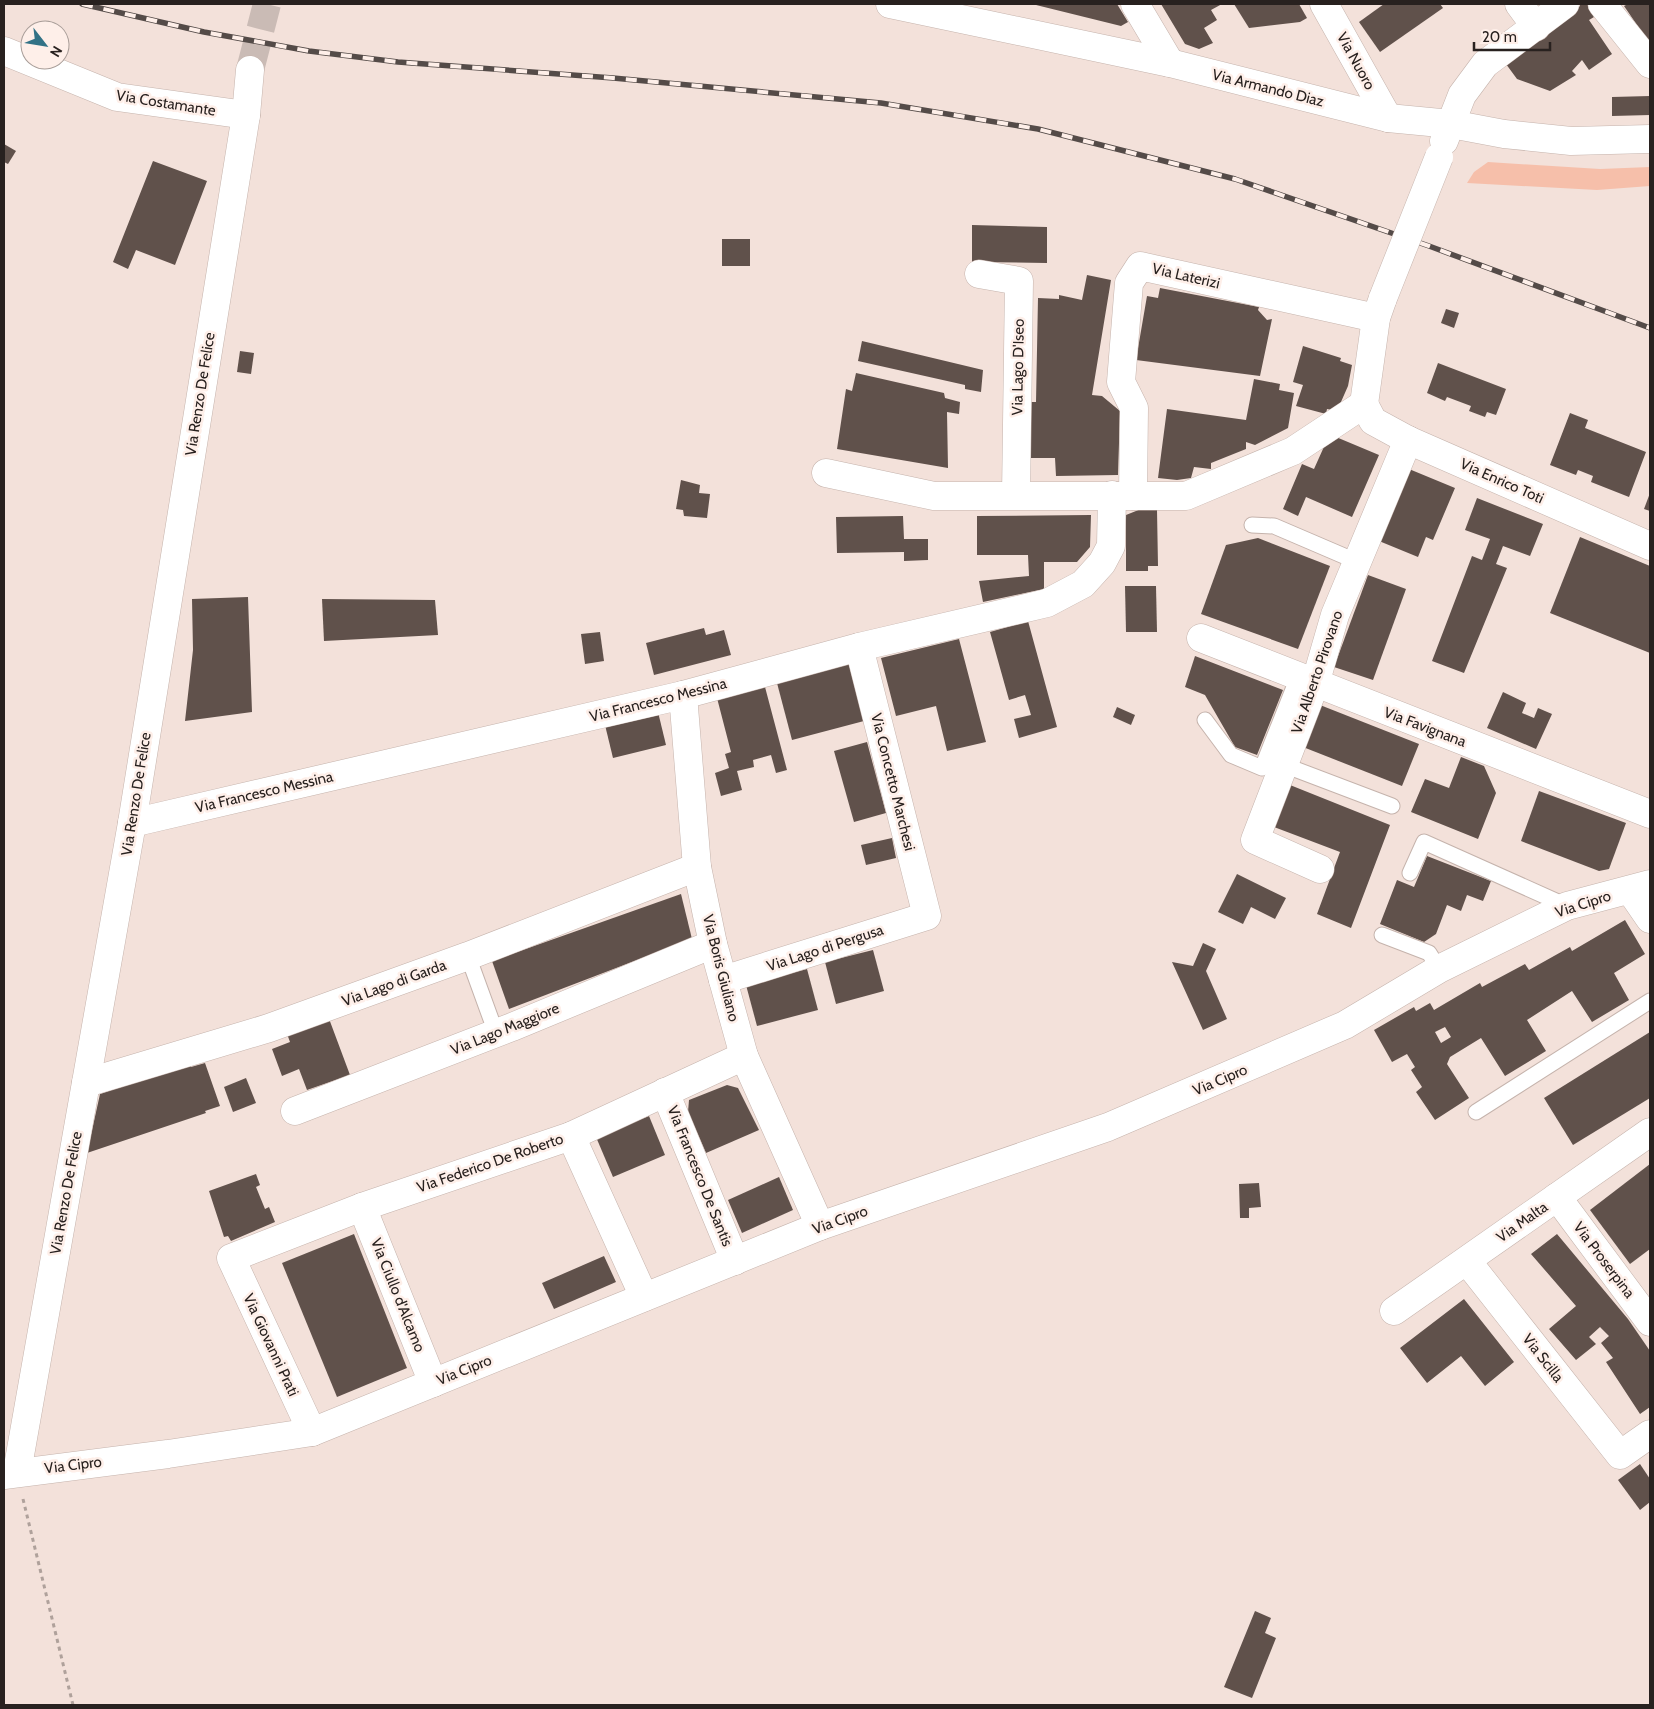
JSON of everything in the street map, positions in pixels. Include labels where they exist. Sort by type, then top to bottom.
[{"type":"street","name":"Via Armando Diaz","points":[[890,4],[1170,63],[1388,118],[1451,124],[1504,134],[1571,141],[1650,140]]},
{"type":"street","points":[[992,4],[1002,29]]},
{"type":"street","points":[[1136,4],[1170,63]]},
{"type":"street","points":[[1519,4],[1536,27]]},
{"type":"street","points":[[826,473],[934,496],[1186,496],[1293,451],[1364,404],[1380,308],[1462,95],[1485,64],[1565,4]]},
{"type":"street","points":[[1602,4],[1650,64]]},
{"type":"street","name":"Via Nuoro","points":[[1332,7],[1388,118]]},
{"type":"street","name":"Via Costamante","points":[[4,51],[117,97],[246,115]]},
{"type":"street","name":"Via Renzo De Felice","points":[[10,1474],[86,1083],[132,822],[246,115],[250,70]]},
{"type":"street","name":"Via Laterizi","points":[[1122,495],[1134,408],[1121,382],[1129,282],[1140,266],[1380,308]]},
{"type":"street","name":"Via Lago D'Iseo","points":[[978,274],[1019,281],[1016,495]]},
{"type":"street","name":"Via Enrico Toti","points":[[1364,404],[1373,421],[1408,440],[1650,546]]},
{"type":"street","name":"Via Alberto Pirovano","points":[[1320,869],[1255,840],[1284,765],[1306,680],[1358,562],[1408,440]]},
{"type":"street","name":"Via Francesco Messina","points":[[132,822],[683,695],[860,647],[1047,603],[1083,584],[1102,563],[1111,546],[1122,495]]},
{"type":"street","name":"Via Favignana","points":[[1201,638],[1650,814]]},
{"type":"street","name":"Via Concetto Marchesi","points":[[860,647],[927,916]]},
{"type":"street","name":"Via Boris Giuliano","points":[[683,695],[698,867],[713,944],[744,1056],[820,1226]]},
{"type":"street","name":"Via Lago di Garda","points":[[86,1083],[269,1028],[468,956],[698,867]]},
{"type":"street","points":[[1640,887],[1650,919]]},
{"type":"street","name":"Via Cipro","points":[[10,1474],[168,1454],[312,1432],[820,1226],[1108,1127],[1345,1025],[1440,969],[1567,906],[1640,887]]},
{"type":"street","name":"Via Lago di Pergusa","points":[[723,980],[927,916]]},
{"type":"street","name":"Via Lago Maggiore","points":[[295,1111],[496,1033],[713,944]]},
{"type":"street","name":"Via Federico De Roberto","points":[[231,1258],[362,1207],[571,1136],[744,1056]]},
{"type":"street","name":"Via Francesco De Santis","points":[[665,1092],[735,1261]]},
{"type":"street","name":"Via Malta","points":[[1394,1311],[1650,1132]]},
{"type":"street","points":[[571,1136],[644,1297]]},
{"type":"street","name":"Via Proserpina","points":[[1557,1197],[1650,1322]]},
{"type":"street","name":"Via Ciullo d'Alcamo","points":[[362,1207],[434,1383]]},
{"type":"street","name":"Via Giovanni Prati","points":[[231,1258],[312,1432]]},
{"type":"street","name":"Via Scilla","points":[[1467,1261],[1620,1454],[1650,1434]]},
{"type":"lane","points":[[1252,524],[1274,526],[1358,562]]},
{"type":"lane","points":[[1205,720],[1230,755],[1262,768],[1306,680]]},
{"type":"lane","points":[[1284,765],[1392,806]]},
{"type":"lane","points":[[1410,873],[1424,842],[1567,906]]},
{"type":"lane","points":[[1382,935],[1429,953],[1440,969]]},
{"type":"lane","points":[[468,956],[496,1033]]},
{"type":"lane","points":[[1476,1112],[1650,1001]]},
{"type":"path","points":[[10,1474],[72,1705]]},
{"type":"shaded area","points":[[1488,162],[1600,169],[1650,167],[1650,186],[1597,190],[1467,183],[1474,172]]},
{"type":"building","points":[[1032,4],[1117,4],[1128,22],[1121,26]]},
{"type":"building","points":[[1161,4],[1222,4],[1211,10],[1217,20],[1204,28],[1213,43],[1199,49],[1185,44]]},
{"type":"building","points":[[1234,4],[1299,4],[1307,18],[1300,22],[1249,28]]},
{"type":"building","points":[[1384,4],[1440,4],[1443,8],[1380,52],[1359,22]]},
{"type":"building","points":[[1580,4],[1589,4],[1588,7],[1594,17],[1589,20],[1612,54],[1589,70],[1582,60],[1572,71],[1576,75],[1550,91],[1517,79],[1506,64],[1580,6]]},
{"type":"building","points":[[1628,4],[1650,4],[1650,44],[1624,6]]},
{"type":"building","points":[[1650,96],[1650,115],[1612,116],[1612,97]]},
{"type":"building","points":[[4,144],[16,151],[8,164],[4,162]]},
{"type":"building","points":[[153,161],[207,181],[175,265],[136,250],[128,269],[113,262]]},
{"type":"building","points":[[972,225],[1047,227],[1047,263],[972,262]]},
{"type":"building","points":[[722,239],[750,239],[750,266],[722,266]]},
{"type":"building","points":[[1087,275],[1111,280],[1092,395],[1102,396],[1120,411],[1118,475],[1056,476],[1055,458],[1031,458],[1031,402],[1036,402],[1038,298],[1059,299],[1059,295],[1082,300]]},
{"type":"building","points":[[1160,288],[1259,307],[1258,310],[1267,320],[1272,319],[1260,376],[1136,360],[1147,296],[1158,298]]},
{"type":"building","points":[[1446,309],[1459,313],[1454,328],[1441,323]]},
{"type":"building","points":[[862,341],[983,370],[981,392],[965,389],[965,385],[858,361]]},
{"type":"building","points":[[1303,346],[1341,358],[1340,361],[1352,365],[1348,386],[1337,411],[1327,409],[1326,414],[1296,406],[1303,385],[1293,382]]},
{"type":"building","points":[[240,351],[254,353],[251,374],[237,372]]},
{"type":"building","points":[[1438,363],[1506,389],[1496,415],[1487,412],[1485,417],[1469,411],[1471,406],[1447,397],[1445,401],[1427,393]]},
{"type":"building","points":[[856,373],[944,393],[945,398],[960,402],[959,414],[947,412],[948,468],[837,449],[846,389],[852,391]]},
{"type":"building","points":[[1254,379],[1280,384],[1279,390],[1294,393],[1288,428],[1255,445],[1246,442],[1246,449],[1211,463],[1211,469],[1194,467],[1191,478],[1177,480],[1158,478],[1167,409],[1246,420]]},
{"type":"building","points":[[1570,413],[1588,420],[1585,428],[1646,452],[1629,497],[1591,482],[1593,476],[1578,470],[1576,475],[1550,465]]},
{"type":"building","points":[[1336,437],[1379,455],[1352,517],[1306,497],[1298,516],[1283,509],[1302,464],[1314,469],[1327,440]]},
{"type":"building","points":[[1409,469],[1455,488],[1433,540],[1426,537],[1418,557],[1379,541]]},
{"type":"building","points":[[681,480],[700,485],[699,493],[710,494],[707,518],[684,516],[683,510],[676,509]]},
{"type":"building","points":[[1650,493],[1650,511],[1644,509]]},
{"type":"building","points":[[1477,498],[1543,524],[1530,556],[1503,546],[1496,564],[1507,568],[1464,673],[1432,661],[1472,556],[1482,560],[1490,539],[1465,530]]},
{"type":"building","points":[[1141,509],[1157,510],[1158,566],[1148,566],[1148,571],[1126,571],[1126,515]]},
{"type":"building","points":[[1091,515],[1090,547],[1077,562],[1044,562],[1044,589],[983,602],[979,581],[1029,576],[1028,555],[977,555],[977,516]]},
{"type":"building","points":[[903,516],[904,539],[928,539],[928,560],[904,561],[904,552],[837,553],[836,517]]},
{"type":"building","points":[[1580,537],[1650,566],[1650,653],[1550,613]]},
{"type":"building","points":[[1258,538],[1330,566],[1298,649],[1201,614],[1226,545]]},
{"type":"building","points":[[1368,575],[1406,589],[1373,680],[1334,667]]},
{"type":"building","points":[[1125,586],[1156,586],[1157,632],[1126,632]]},
{"type":"building","points":[[248,597],[252,712],[185,721],[193,650],[192,599]]},
{"type":"building","points":[[322,599],[435,600],[438,635],[324,641]]},
{"type":"building","points":[[1028,621],[1057,727],[1019,738],[1014,719],[1031,715],[1025,695],[1009,700],[990,632]]},
{"type":"building","points":[[704,628],[706,635],[724,630],[731,655],[654,675],[646,643]]},
{"type":"building","points":[[600,632],[604,661],[585,664],[581,634]]},
{"type":"building","points":[[959,639],[986,742],[947,751],[936,706],[896,716],[881,658]]},
{"type":"building","points":[[1195,656],[1283,690],[1257,755],[1235,747],[1205,695],[1185,687]]},
{"type":"building","points":[[849,664],[864,721],[792,740],[777,683]]},
{"type":"building","points":[[765,687],[787,770],[776,773],[771,755],[753,760],[754,767],[737,771],[742,790],[721,796],[715,773],[729,768],[725,754],[731,752],[717,698]]},
{"type":"building","points":[[1503,692],[1526,703],[1522,713],[1534,718],[1538,708],[1552,714],[1536,749],[1487,728]]},
{"type":"building","points":[[1320,705],[1419,744],[1402,786],[1303,747]]},
{"type":"building","points":[[1117,707],[1135,715],[1131,725],[1113,717]]},
{"type":"building","points":[[658,712],[666,745],[613,758],[605,725]]},
{"type":"building","points":[[867,742],[886,813],[854,822],[834,751]]},
{"type":"building","points":[[1461,757],[1484,766],[1496,793],[1478,839],[1411,812],[1425,779],[1449,788]]},
{"type":"building","points":[[1290,785],[1390,825],[1351,928],[1317,914],[1340,852],[1274,827]]},
{"type":"building","points":[[1539,791],[1626,823],[1609,869],[1599,871],[1521,841]]},
{"type":"building","points":[[892,838],[896,858],[866,865],[861,845]]},
{"type":"building","points":[[1427,856],[1491,881],[1483,901],[1467,895],[1461,911],[1447,905],[1436,934],[1424,942],[1380,924],[1397,880],[1414,887]]},
{"type":"building","points":[[1237,874],[1286,898],[1275,919],[1251,907],[1243,924],[1218,912]]},
{"type":"building","points":[[681,894],[692,939],[509,1009],[492,961]]},
{"type":"building","points":[[1625,920],[1645,954],[1614,973],[1629,1000],[1592,1022],[1572,991],[1527,1020],[1546,1051],[1505,1076],[1481,1038],[1450,1057],[1447,1064],[1469,1098],[1435,1120],[1416,1092],[1422,1087],[1411,1070],[1415,1067],[1407,1054],[1392,1062],[1374,1030],[1414,1007],[1416,1011],[1430,1003],[1434,1010],[1480,983],[1482,987],[1525,964],[1529,970],[1570,947],[1572,951]],"holes":[[[1445,1027],[1451,1037],[1441,1043],[1435,1032]]]},
{"type":"building","points":[[1203,943],[1216,949],[1206,971],[1227,1019],[1203,1030],[1172,962],[1193,966]]},
{"type":"building","points":[[873,950],[884,991],[836,1004],[825,962]]},
{"type":"building","points":[[807,969],[818,1010],[757,1026],[746,985]]},
{"type":"building","points":[[328,1016],[350,1075],[307,1090],[299,1069],[282,1076],[272,1049],[290,1042],[286,1031]]},
{"type":"building","points":[[1650,1032],[1650,1098],[1573,1145],[1544,1098]]},
{"type":"building","points":[[190,1063],[191,1067],[205,1063],[220,1106],[205,1111],[206,1113],[87,1153],[100,1094]]},
{"type":"building","points":[[246,1078],[256,1103],[233,1112],[224,1087]]},
{"type":"building","points":[[727,1085],[738,1088],[759,1130],[706,1153],[688,1112],[689,1100]]},
{"type":"building","points":[[649,1116],[665,1155],[613,1177],[596,1137]]},
{"type":"building","points":[[1650,1164],[1650,1249],[1630,1264],[1590,1210]]},
{"type":"building","points":[[256,1174],[260,1185],[256,1187],[265,1209],[269,1207],[275,1222],[231,1241],[228,1236],[224,1237],[209,1191]]},
{"type":"building","points":[[779,1177],[793,1210],[742,1233],[728,1200]]},
{"type":"building","points":[[1259,1183],[1261,1207],[1249,1208],[1249,1218],[1240,1218],[1239,1184]]},
{"type":"building","points":[[354,1234],[407,1368],[337,1397],[282,1263]]},
{"type":"building","points":[[1557,1234],[1628,1319],[1650,1351],[1650,1407],[1640,1414],[1606,1362],[1613,1358],[1601,1343],[1609,1336],[1600,1327],[1589,1337],[1596,1344],[1576,1360],[1549,1329],[1576,1306],[1531,1254]]},
{"type":"building","points":[[604,1256],[616,1282],[554,1309],[542,1283]]},
{"type":"building","points":[[1464,1299],[1514,1362],[1485,1386],[1461,1356],[1427,1383],[1400,1348]]},
{"type":"building","points":[[1640,1464],[1650,1479],[1650,1502],[1640,1510],[1618,1480]]},
{"type":"building","points":[[1255,1611],[1271,1618],[1265,1633],[1276,1638],[1252,1698],[1224,1687]]},
{"type":"tunnel","points":[[250,70],[267,4]]},
{"type":"railway","points":[[82,4],[204,32],[309,51],[398,62],[613,78],[881,103],[1038,129],[1235,179],[1429,246],[1650,328]]}]
